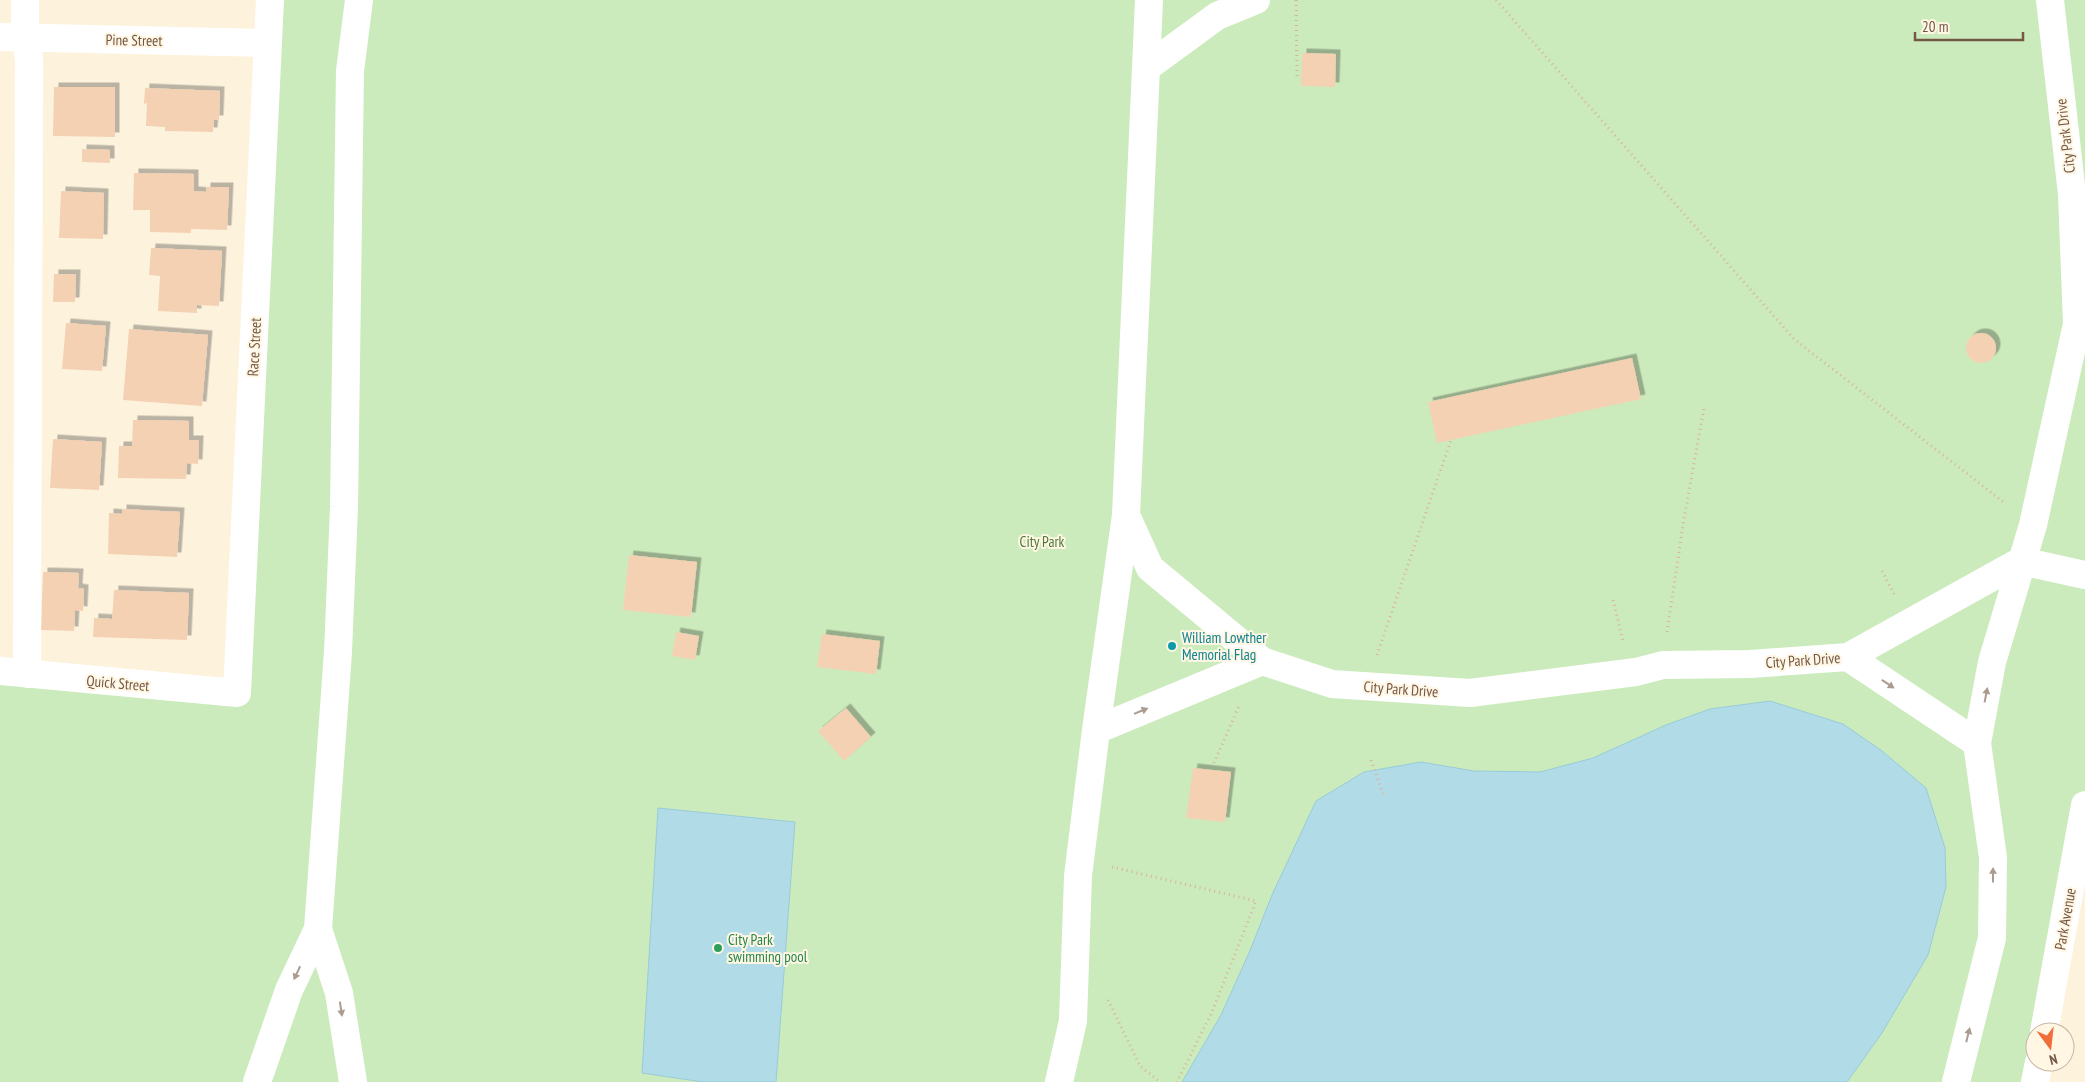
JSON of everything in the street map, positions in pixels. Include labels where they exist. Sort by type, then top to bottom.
[{"type":"street","points":[[25,0],[12,37],[29,59],[27,674]]},
{"type":"street","name":"Race Street","points":[[237,693],[270,0]]},
{"type":"street","points":[[257,1082],[289,990],[318,929],[338,652],[344,507],[350,71],[359,0]]},
{"type":"street","points":[[1059,1082],[1074,1021],[1080,859],[1126,515],[1149,0]]},
{"type":"street","points":[[1146,68],[1217,16],[1256,0]]},
{"type":"street","name":"City Park Drive","points":[[1126,515],[1150,568],[1262,661],[1332,684],[1470,693],[1631,673],[1663,665],[1750,664],[1848,657],[2021,561],[2033,525],[2078,324],[2072,194],[2050,0]]},
{"type":"street","name":"Pine Street","points":[[12,37],[268,43]]},
{"type":"street","points":[[1956,1082],[1992,938],[1993,858],[1977,743],[1992,662],[2021,561],[2085,575]]},
{"type":"street","points":[[1848,657],[1977,743]]},
{"type":"street","points":[[1096,730],[1262,661]]},
{"type":"street","name":"Quick Street","points":[[0,671],[237,693]]},
{"type":"street","name":"Park Avenue","points":[[2047,1022],[2077,902],[2085,805]]},
{"type":"street","points":[[318,929],[339,993],[353,1082]]},
{"type":"path","points":[[1296,0],[1297,76]]},
{"type":"path","points":[[1496,0],[1794,339],[2033,525]]},
{"type":"path","points":[[1663,665],[1684,519],[1704,408]]},
{"type":"path","points":[[1366,687],[1450,440]]},
{"type":"path","points":[[1613,600],[1631,673]]},
{"type":"path","points":[[1214,763],[1234,715],[1262,661]]},
{"type":"path","points":[[1371,760],[1384,796]]},
{"type":"path","points":[[1080,859],[1256,901],[1212,1012],[1177,1082]]},
{"type":"path","points":[[1076,964],[1097,978],[1140,1066],[1160,1082]]},
{"type":"green space","name":"City Park","points":[[270,0],[2085,0],[2085,875],[2038,1022],[2025,1022],[2025,1072],[2039,1072],[2043,1082],[0,1082],[0,682],[237,693]]},
{"type":"water","points":[[1770,701],[1843,724],[1882,751],[1926,788],[1945,848],[1946,887],[1928,955],[1882,1033],[1847,1082],[1182,1082],[1221,1015],[1249,953],[1272,895],[1316,801],[1364,772],[1421,762],[1474,771],[1540,772],[1593,758],[1666,725],[1710,709]]},
{"type":"water","name":"City Park swimming pool","points":[[658,808],[795,822],[776,1082],[703,1082],[642,1073]]},
{"type":"building","points":[[1302,53],[1336,54],[1335,87],[1301,86]]},
{"type":"building","points":[[54,87],[115,87],[115,137],[53,136]]},
{"type":"building","points":[[145,88],[220,91],[219,120],[214,120],[213,132],[165,131],[165,127],[146,126],[147,103],[144,104]]},
{"type":"building","points":[[82,149],[110,150],[110,163],[82,162]]},
{"type":"building","points":[[134,173],[194,174],[194,191],[206,192],[206,187],[229,187],[227,230],[191,229],[191,233],[150,232],[150,210],[133,210]]},
{"type":"building","points":[[61,191],[104,193],[103,239],[59,238]]},
{"type":"building","points":[[151,248],[222,251],[219,306],[197,305],[197,313],[158,311],[160,276],[149,275]]},
{"type":"building","points":[[54,274],[76,274],[75,302],[53,302]]},
{"type":"building","points":[[66,323],[106,326],[102,371],[62,369]]},
{"type":"building","points":[[129,329],[208,335],[202,406],[123,400]]},
{"type":"building","points":[[1981,333],[1991,338],[1996,348],[1991,358],[1981,363],[1971,358],[1966,348],[1971,338]]},
{"type":"building","points":[[1632,358],[1641,399],[1437,443],[1428,402]]},
{"type":"building","points":[[133,420],[189,421],[189,440],[199,440],[198,464],[187,463],[186,479],[118,478],[119,446],[132,446]]},
{"type":"building","points":[[53,439],[102,442],[99,490],[50,488]]},
{"type":"building","points":[[122,509],[180,512],[177,557],[108,554],[109,513],[122,514]]},
{"type":"building","points":[[629,555],[697,562],[691,617],[623,610]]},
{"type":"building","points":[[43,572],[79,573],[78,588],[84,589],[83,611],[75,610],[74,631],[41,630]]},
{"type":"building","points":[[114,590],[189,593],[187,640],[93,637],[94,618],[112,619]]},
{"type":"building","points":[[676,632],[699,636],[695,660],[672,656]]},
{"type":"building","points":[[822,634],[880,641],[876,674],[817,667]]},
{"type":"building","points":[[846,708],[871,737],[844,761],[818,731]]},
{"type":"building","points":[[1193,768],[1231,772],[1225,822],[1186,818]]},
{"type":"place","name":"William Lowther Memorial Flag","points":[[1172,646]]},
{"type":"place","name":"City Park swimming pool","points":[[718,948]]}]
